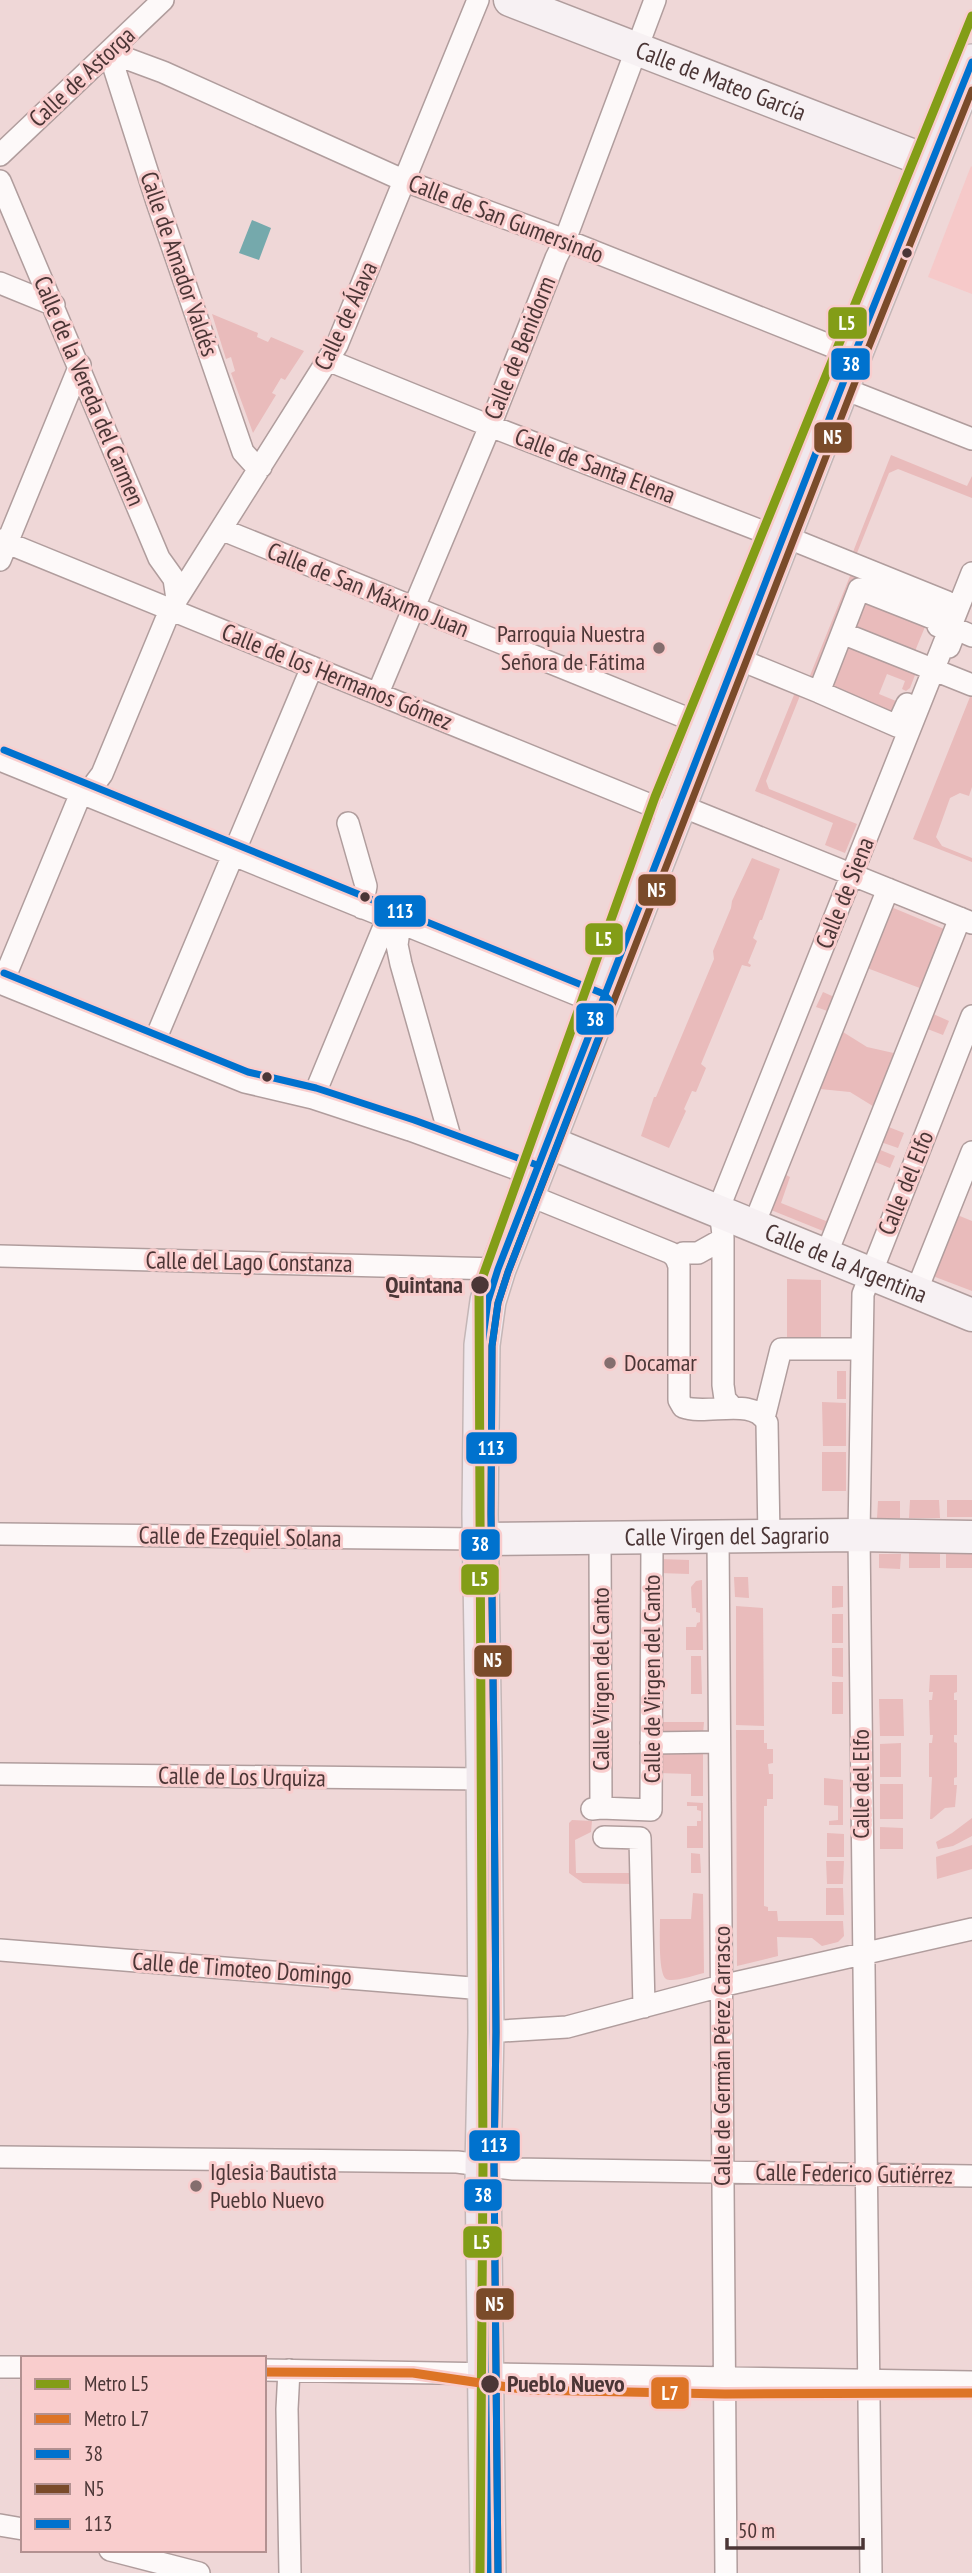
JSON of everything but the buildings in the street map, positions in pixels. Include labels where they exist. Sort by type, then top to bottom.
[{"type":"main road","points":[[488,2573],[483,2166],[486,2032],[480,1539],[482,1345],[488,1301],[530,1184],[709,727],[792,541],[854,355],[972,62]]},
{"type":"street","name":"Calle de Astorga","points":[[0,155],[163,0]]},
{"type":"street","name":"Calle de Álava","points":[[81,793],[93,786],[102,774],[174,605],[318,375],[330,361],[478,0]]},
{"type":"street","name":"Calle de Mateo García","points":[[510,0],[932,163]]},
{"type":"street","name":"Calle de Benidorm","points":[[378,692],[565,240],[655,0]]},
{"type":"street","name":"Calle de San Gumersindo","points":[[109,52],[163,72],[405,181],[565,240],[854,355]]},
{"type":"street","name":"Calle de Amador Valdés","points":[[109,52],[243,452],[261,467]]},
{"type":"street","points":[[124,102],[127,91],[136,79],[152,72],[163,72]]},
{"type":"street","name":"Calle de la Vereda del Carmen","points":[[0,181],[80,365],[159,558],[174,579],[174,605]]},
{"type":"street","points":[[0,284],[54,305]]},
{"type":"street","name":"Calle de Santa Elena","points":[[330,361],[490,426],[792,541],[863,579],[947,602],[940,621],[932,669]]},
{"type":"street","points":[[2,548],[80,365]]},
{"type":"street","points":[[842,388],[972,439]]},
{"type":"street","name":"Calle de San Máximo Juan","points":[[223,530],[412,609],[709,727]]},
{"type":"street","name":"Calle de los Hermanos Gómez","points":[[2,548],[174,605],[312,667],[966,920]]},
{"type":"street","name":"Calle de Siena","points":[[721,1226],[852,874],[972,573]]},
{"type":"street","points":[[819,692],[863,579]]},
{"type":"street","points":[[753,665],[897,726],[957,629],[972,636]]},
{"type":"street","points":[[842,633],[972,685]]},
{"type":"street","points":[[153,1045],[312,667]]},
{"type":"street","points":[[0,760],[600,1004]]},
{"type":"street","points":[[81,793],[1,984],[245,1082],[313,1098],[452,1144],[671,1253],[679,1265],[679,1400],[683,1407],[692,1410],[733,1408],[758,1412],[764,1418],[767,1423],[769,1537]]},
{"type":"street","points":[[348,823],[366,886],[362,908]]},
{"type":"street","points":[[753,1227],[888,889]]},
{"type":"street","points":[[313,1098],[394,920]]},
{"type":"street","points":[[394,920],[401,964],[452,1144]]},
{"type":"street","points":[[826,1255],[916,1028],[966,920]]},
{"type":"street","name":"Calle del Elfo","points":[[871,2573],[859,1535],[863,1294],[972,1016]]},
{"type":"street","name":"Calle de la Argentina","points":[[547,1141],[721,1226],[753,1227],[972,1315]]},
{"type":"street","points":[[916,1292],[972,1152]]},
{"type":"street","points":[[676,1258],[683,1253],[698,1252],[721,1226]]},
{"type":"street","name":"Calle de la Argentina","points":[[721,1226],[723,1385],[725,1399],[733,1408]]},
{"type":"street","name":"Calle del Lago Constanza","points":[[0,1256],[498,1269]]},
{"type":"street","points":[[764,1418],[781,1349],[860,1349]]},
{"type":"street","name":"Calle de Ezequiel Solana","points":[[0,1534],[480,1539]]},
{"type":"street","name":"Calle Virgen del Sagrario","points":[[480,1539],[859,1535],[972,1537]]},
{"type":"street","name":"Calle de Germán Pérez Carrasco","points":[[718,1538],[726,2573]]},
{"type":"street","name":"Calle Virgen del Canto","points":[[596,1809],[600,1539]]},
{"type":"street","name":"Calle de Virgen del Canto","points":[[596,1809],[651,1810],[652,1539]]},
{"type":"street","points":[[652,1743],[719,1742]]},
{"type":"street","name":"Calle de Los Urquiza","points":[[0,1774],[484,1779]]},
{"type":"street","points":[[604,1836],[640,1838],[644,2007]]},
{"type":"street","points":[[486,2032],[567,2027],[721,1986],[972,1928]]},
{"type":"street","name":"Calle de Timoteo Domingo","points":[[0,1950],[484,1989]]},
{"type":"street","name":"Calle Federico Gutiérrez","points":[[0,2157],[429,2162],[513,2169],[972,2176]]},
{"type":"street","points":[[0,2367],[21,2367]]},
{"type":"street","points":[[266,2370],[972,2382]]},
{"type":"street","points":[[289,2370],[287,2409],[290,2573]]},
{"type":"street","points":[[0,2525],[21,2529]]},
{"type":"street","points":[[115,2552],[154,2567],[199,2573]]},
{"type":"shaded area","points":[[972,167],[972,294],[928,277]]},
{"type":"shaded area","points":[[212,314],[258,333],[257,337],[268,342],[271,337],[304,351],[285,380],[281,378],[272,393],[276,395],[253,433],[231,373],[235,371],[231,357],[226,359]]},
{"type":"shaded area","points":[[891,455],[967,486],[972,476],[972,498],[898,469],[889,473],[855,558],[851,557]]},
{"type":"shaded area","points":[[852,571],[859,574],[814,686],[807,683]]},
{"type":"shaded area","points":[[861,596],[927,622],[913,656],[847,630]]},
{"type":"shaded area","points":[[842,641],[917,670],[910,688],[906,691],[902,689],[905,681],[887,674],[879,694],[896,701],[900,695],[904,696],[897,719],[826,692]]},
{"type":"shaded area","points":[[796,690],[801,693],[766,781],[769,789],[857,824],[845,853],[825,845],[833,823],[755,791]]},
{"type":"shaded area","points":[[972,692],[972,787],[969,796],[960,793],[950,798],[936,837],[942,846],[972,858],[972,862],[913,839]]},
{"type":"shaded area","points":[[752,858],[780,869],[753,938],[757,941],[748,963],[751,965],[742,965],[701,1064],[706,1068],[696,1092],[692,1091],[669,1148],[641,1136],[654,1097],[714,959],[713,951],[732,901]]},
{"type":"shaded area","points":[[891,907],[949,931],[925,990],[867,968]]},
{"type":"shaded area","points":[[823,992],[841,1000],[836,1014],[816,1007]]},
{"type":"shaded area","points":[[931,1013],[949,1021],[943,1035],[925,1028]]},
{"type":"shaded area","points":[[843,1032],[867,1047],[898,1054],[876,1108],[850,1092],[820,1089]]},
{"type":"shaded area","points":[[881,1124],[904,1133],[898,1148],[875,1140]]},
{"type":"shaded area","points":[[873,1147],[895,1156],[890,1168],[868,1159]]},
{"type":"shaded area","points":[[786,1175],[790,1177],[781,1203],[826,1221],[837,1199],[842,1201],[828,1233],[771,1210]]},
{"type":"shaded area","points":[[955,1214],[972,1221],[972,1291],[930,1275]]},
{"type":"shaded area","points":[[787,1279],[821,1280],[821,1337],[787,1337]]},
{"type":"shaded area","points":[[837,1371],[846,1371],[846,1399],[837,1399]]},
{"type":"shaded area","points":[[822,1402],[846,1403],[846,1446],[823,1446]]},
{"type":"shaded area","points":[[822,1452],[846,1452],[846,1491],[822,1491]]},
{"type":"shaded area","points":[[910,1500],[939,1500],[940,1518],[909,1518]]},
{"type":"shaded area","points":[[947,1500],[972,1500],[972,1517],[947,1517]]},
{"type":"shaded area","points":[[878,1501],[900,1501],[900,1518],[877,1518]]},
{"type":"shaded area","points":[[909,1553],[940,1553],[940,1568],[909,1568]]},
{"type":"shaded area","points":[[946,1553],[972,1553],[972,1568],[946,1568]]},
{"type":"shaded area","points":[[879,1554],[901,1554],[900,1569],[879,1568]]},
{"type":"shaded area","points":[[659,1559],[689,1560],[689,1574],[659,1573]]},
{"type":"shaded area","points":[[734,1577],[748,1577],[749,1598],[735,1597]]},
{"type":"shaded area","points":[[702,1580],[703,1650],[686,1650],[686,1627],[696,1627],[700,1622],[700,1613],[696,1612],[696,1608],[692,1608],[691,1587],[696,1581]]},
{"type":"shaded area","points":[[832,1586],[843,1586],[843,1607],[832,1608]]},
{"type":"shaded area","points":[[736,1606],[763,1608],[764,1726],[736,1725]]},
{"type":"shaded area","points":[[832,1614],[843,1614],[843,1643],[832,1643]]},
{"type":"shaded area","points":[[832,1648],[843,1648],[843,1677],[832,1676]]},
{"type":"shaded area","points":[[691,1656],[701,1656],[702,1694],[691,1694]]},
{"type":"shaded area","points":[[930,1675],[957,1675],[957,1692],[954,1693],[954,1700],[957,1700],[957,1735],[954,1735],[954,1742],[957,1743],[955,1807],[945,1808],[932,1819],[929,1743],[932,1743],[933,1735],[930,1735],[929,1700],[932,1700],[933,1692],[929,1692]]},
{"type":"shaded area","points":[[832,1682],[843,1682],[843,1714],[832,1714]]},
{"type":"shaded area","points":[[879,1699],[903,1699],[904,1736],[880,1736]]},
{"type":"shaded area","points":[[659,1722],[704,1722],[703,1734],[659,1734]]},
{"type":"shaded area","points":[[736,1730],[764,1730],[764,1743],[767,1743],[767,1749],[773,1749],[773,1763],[768,1764],[769,1774],[773,1774],[773,1799],[767,1799],[767,1806],[764,1806],[764,1906],[768,1907],[768,1911],[777,1911],[778,1921],[843,1921],[844,1936],[838,1942],[822,1946],[812,1938],[777,1937],[778,1956],[737,1966]]},
{"type":"shaded area","points":[[901,1743],[901,1777],[880,1777],[880,1744]]},
{"type":"shaded area","points":[[658,1747],[703,1747],[703,1796],[691,1796],[691,1774],[658,1773]]},
{"type":"shaded area","points":[[824,1778],[843,1780],[843,1825],[829,1825],[829,1821],[838,1820],[838,1806],[824,1805]]},
{"type":"shaded area","points":[[880,1784],[903,1784],[903,1819],[880,1819]]},
{"type":"shaded area","points":[[687,1802],[703,1803],[703,1848],[687,1848],[687,1826],[697,1826],[697,1821],[701,1821],[701,1811],[697,1810],[697,1806],[687,1806]]},
{"type":"shaded area","points":[[972,1818],[972,1836],[953,1846],[938,1849],[936,1842]]},
{"type":"shaded area","points":[[572,1820],[592,1821],[591,1832],[575,1840],[576,1873],[632,1873],[632,1884],[583,1883],[569,1873],[569,1823]]},
{"type":"shaded area","points":[[880,1827],[903,1828],[903,1849],[880,1849]]},
{"type":"shaded area","points":[[827,1833],[844,1834],[844,1857],[827,1857]]},
{"type":"shaded area","points":[[972,1845],[972,1869],[937,1879],[936,1857]]},
{"type":"shaded area","points":[[691,1853],[700,1854],[701,1873],[691,1873]]},
{"type":"shaded area","points":[[826,1861],[844,1861],[843,1884],[827,1884]]},
{"type":"shaded area","points":[[826,1888],[843,1888],[844,1915],[826,1915]]},
{"type":"shaded area","points":[[693,1893],[703,1894],[704,1973],[669,1980],[663,1975],[662,1969],[660,1919],[691,1919]]},
{"type":"water","points":[[252,220],[271,228],[259,260],[239,253]]},
{"type":"metro line","name":"L5","points":[[480,2573],[483,2166],[479,1287],[655,797],[972,16]]},
{"type":"metro line","name":"L7","points":[[266,2372],[413,2373],[528,2390],[725,2394],[972,2393]]},
{"type":"transit line","name":"38","points":[[488,2573],[483,2166],[486,2032],[484,1761],[480,1514],[482,1345],[488,1301],[498,1269],[854,355],[972,62]]},
{"type":"transit line","name":"N5","points":[[498,2573],[491,1514],[492,1346],[498,1303],[864,359],[972,90]]},
{"type":"transit line","name":"113","points":[[4,750],[604,994],[610,1001],[610,1008],[508,1272],[498,1303],[492,1346],[498,2573]]},
{"type":"transit line","name":"113","points":[[4,973],[248,1072],[316,1088],[537,1165]]},
{"type":"place","name":"Parroquia Nuestra Señora de Fátima","points":[[659,648]]},
{"type":"place","name":"Quintana","points":[[480,1285]]},
{"type":"place","name":"Docamar","points":[[610,1363]]},
{"type":"place","name":"Iglesia Bautista Pueblo Nuevo","points":[[196,2186]]},
{"type":"place","name":"Pueblo Nuevo","points":[[490,2384]]}]
